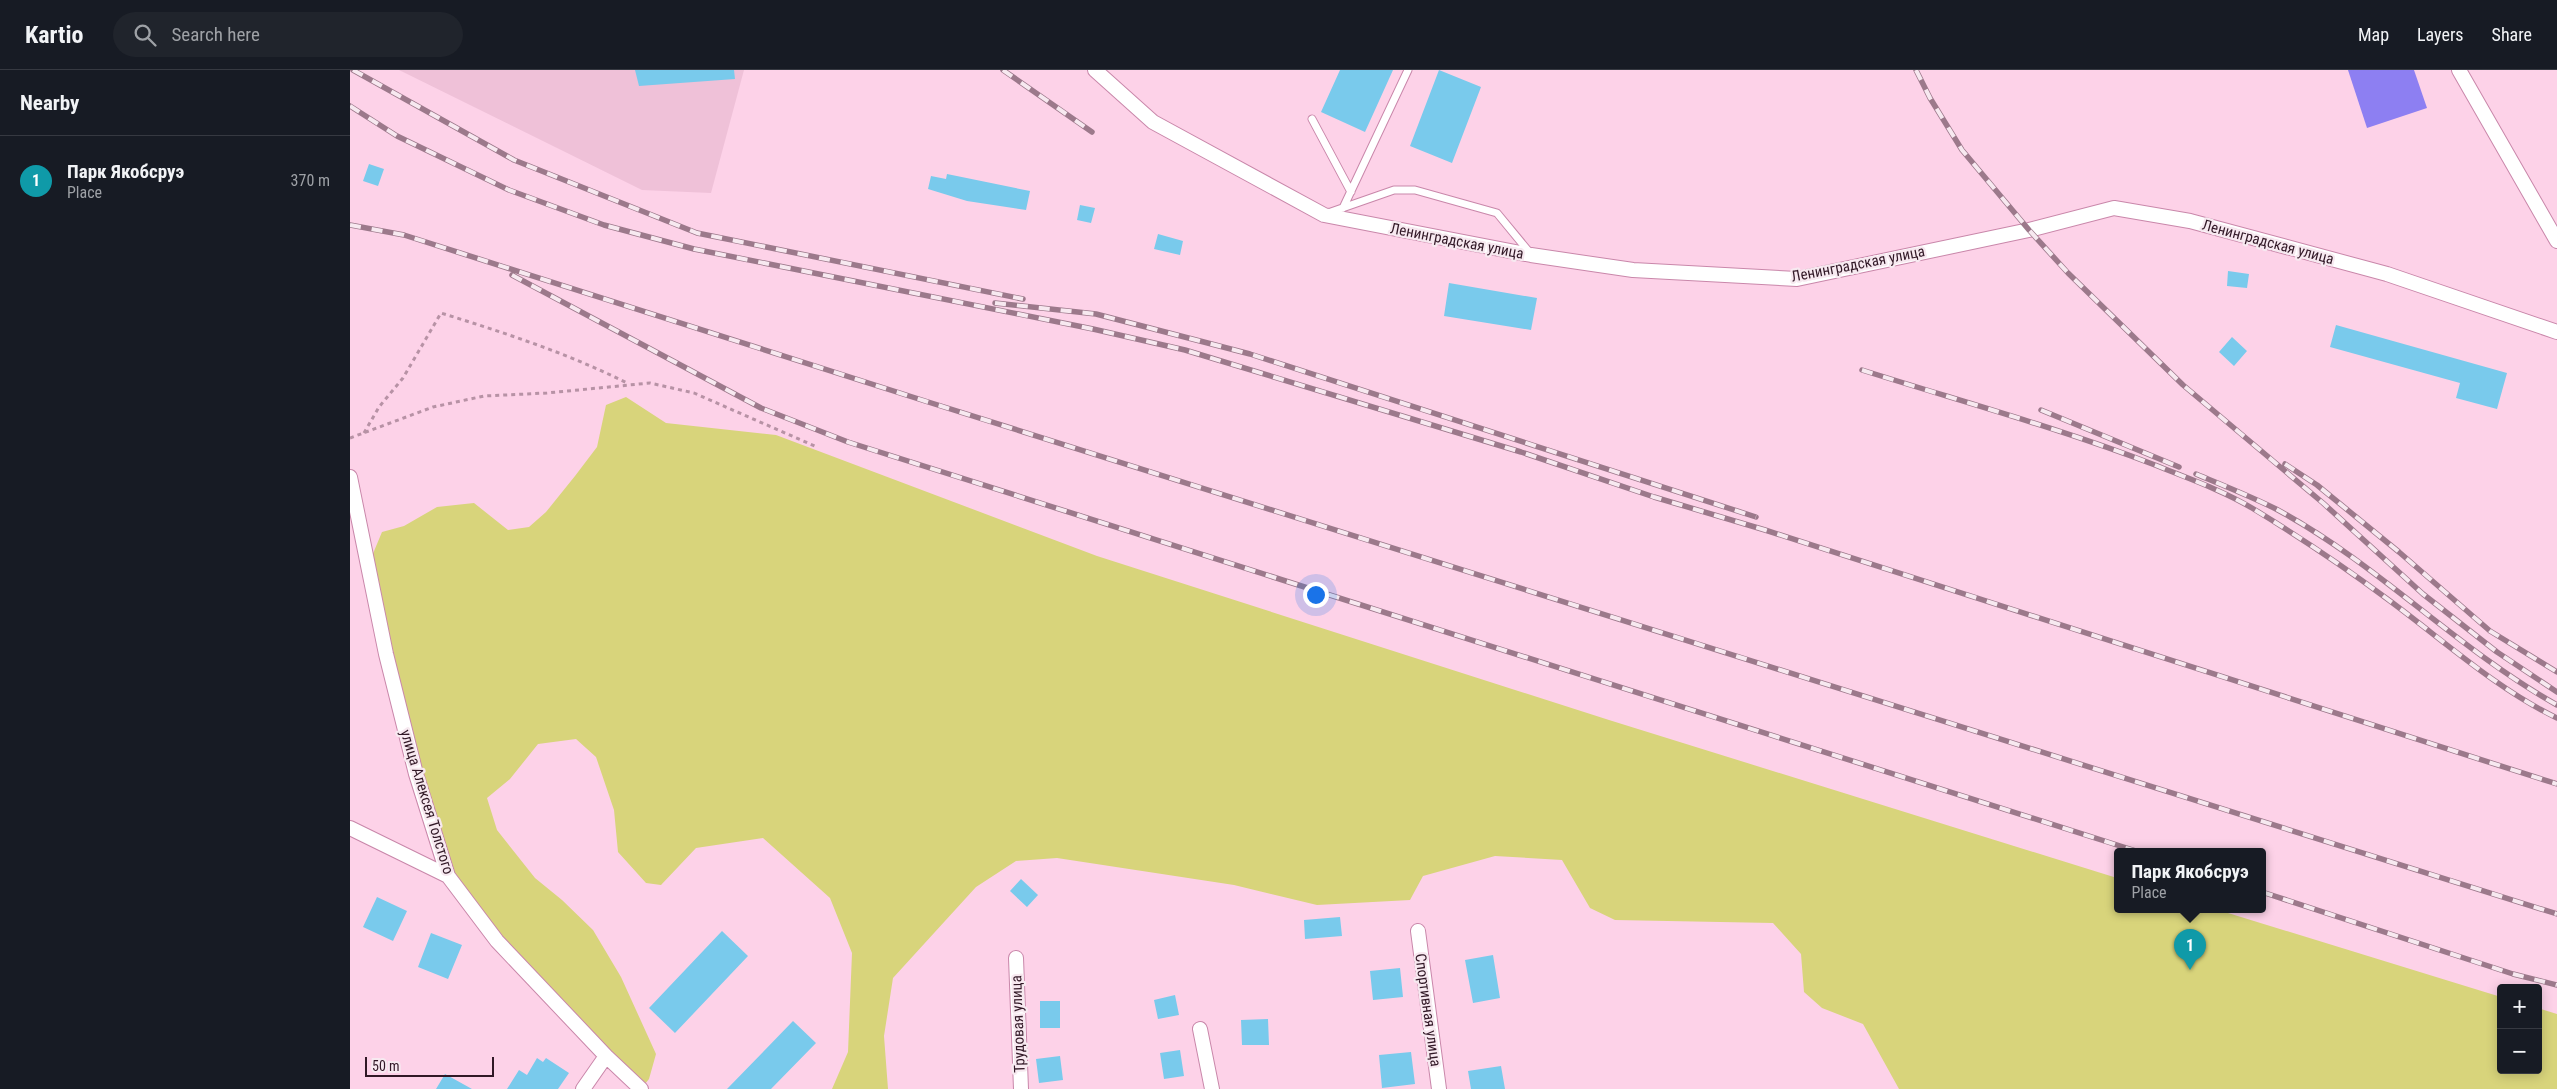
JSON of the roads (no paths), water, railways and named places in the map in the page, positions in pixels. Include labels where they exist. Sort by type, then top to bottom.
[{"type":"street","name":"Ленинградская улица","points":[[1095,70],[1153,122],[1324,214],[1531,255],[1633,270],[1797,279],[2029,230],[2114,208],[2190,221],[2387,274],[2557,332]]},
{"type":"street","points":[[2459,70],[2557,241]]},
{"type":"street","name":"улица Алексея Толстого","points":[[350,477],[386,654],[413,765],[448,876],[497,941],[606,1056],[641,1089]]},
{"type":"street","points":[[350,828],[448,876]]},
{"type":"street","name":"Спортивная улица","points":[[1418,931],[1438,1089]]},
{"type":"street","name":"Трудовая улица","points":[[1016,958],[1021,1089]]},
{"type":"street","points":[[1200,1029],[1212,1089]]},
{"type":"street","points":[[583,1089],[606,1056]]},
{"type":"lane","points":[[1343,208],[1408,70]]},
{"type":"lane","points":[[1312,119],[1351,192]]},
{"type":"lane","points":[[1324,214],[1394,190],[1415,190],[1497,213],[1531,255]]},
{"type":"railway","points":[[353,70],[514,160],[697,233],[1023,299]]},
{"type":"railway","points":[[1003,70],[1092,132]]},
{"type":"railway","points":[[1916,70],[1930,98],[1962,150],[2029,230],[2068,273],[2183,385],[2323,503],[2423,594],[2497,652],[2557,692]]},
{"type":"railway","points":[[350,106],[397,136],[509,190],[604,225],[694,249],[1093,329],[1185,350],[1521,452],[1654,497],[1765,530],[2557,784]]},
{"type":"railway","points":[[350,225],[404,235],[925,401],[2557,914]]},
{"type":"railway","points":[[512,275],[761,408],[848,442],[2127,848]]},
{"type":"railway","points":[[995,303],[1096,314],[1250,354],[1756,517]]},
{"type":"railway","points":[[1862,370],[2082,439],[2155,465],[2229,496],[2286,529],[2353,574],[2490,678],[2557,718]]},
{"type":"railway","points":[[2041,410],[2179,467]]},
{"type":"railway","points":[[2285,464],[2317,485],[2399,552],[2490,631],[2557,672]]},
{"type":"railway","points":[[2196,474],[2266,504],[2313,531],[2383,580],[2520,683],[2557,705]]},
{"type":"railway","points":[[2266,893],[2513,974],[2557,985]]},
{"type":"place","name":"Парк Якобсруэ","points":[[2190,970]]}]
